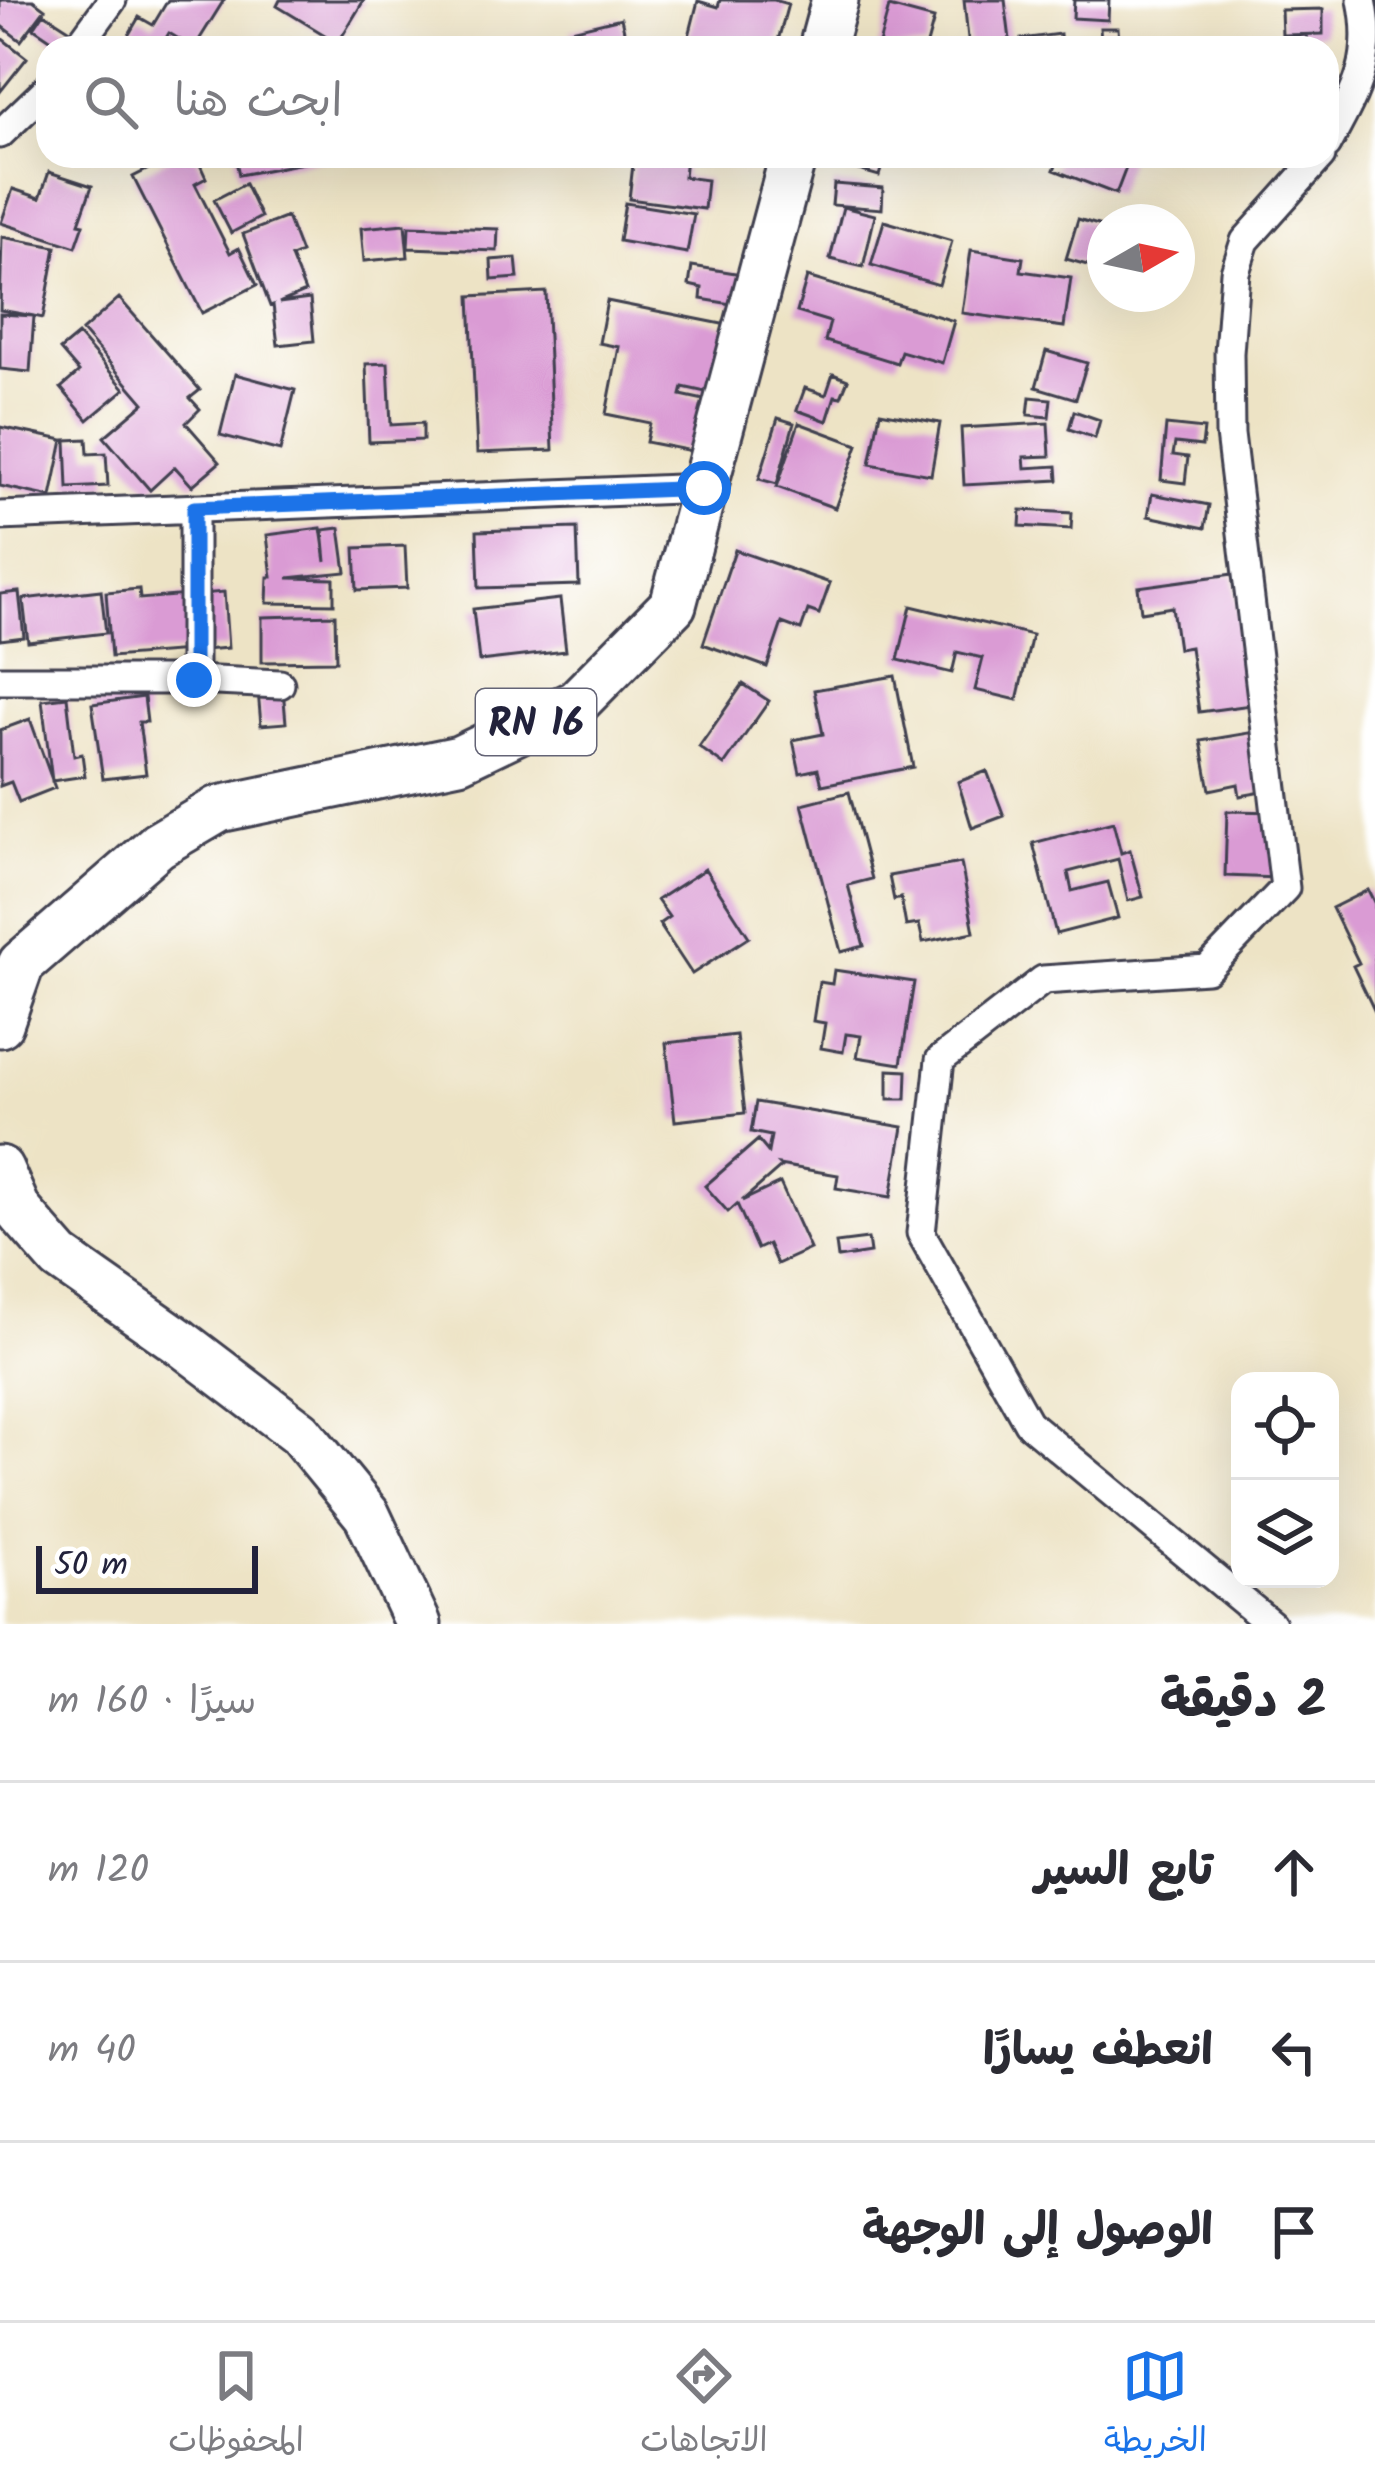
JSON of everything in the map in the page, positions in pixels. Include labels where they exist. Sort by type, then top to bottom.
[{"type":"main road","points":[[825,36],[835,0]]},
{"type":"main road","name":"RN 16","points":[[0,1024],[21,964],[158,845],[219,808],[459,758],[576,703],[673,605],[790,168]]},
{"type":"main road","points":[[0,1169],[18,1210],[60,1258],[300,1433],[367,1515],[418,1624]]},
{"type":"street","points":[[86,36],[112,0]]},
{"type":"street","points":[[1339,123],[1362,80],[1368,26],[1362,0]]},
{"type":"street","points":[[0,134],[36,100]]},
{"type":"street","points":[[1271,1624],[1028,1423],[921,1233],[940,1060],[1043,980],[1207,969],[1285,888],[1230,434],[1229,353],[1234,272],[1246,242],[1311,168]]},
{"type":"street","points":[[0,516],[704,488]]},
{"type":"street","points":[[194,508],[194,680]]},
{"type":"street","points":[[0,680],[280,684]]},
{"type":"building","points":[[0,0],[33,0],[45,9],[21,41],[0,25]]},
{"type":"building","points":[[168,0],[224,0],[202,36],[128,36],[139,17],[153,25]]},
{"type":"building","points":[[280,0],[364,0],[342,36],[326,36],[277,6]]},
{"type":"building","points":[[720,0],[788,4],[779,36],[689,36],[698,1],[718,7]]},
{"type":"building","points":[[964,0],[1005,0],[1010,36],[968,36]]},
{"type":"building","points":[[1074,0],[1109,0],[1108,20],[1073,18]]},
{"type":"building","points":[[889,7],[934,19],[929,36],[881,36]]},
{"type":"building","points":[[1323,9],[1323,34],[1282,35],[1281,10]]},
{"type":"building","points":[[44,13],[72,31],[69,36],[46,36],[34,28]]},
{"type":"building","points":[[621,18],[625,36],[572,36],[571,30]]},
{"type":"building","points":[[1100,28],[1118,28],[1119,36],[1101,36]]},
{"type":"building","points":[[0,37],[27,58],[0,92]]},
{"type":"building","points":[[151,168],[201,168],[206,178],[195,184],[230,253],[239,248],[257,285],[202,313],[133,177]]},
{"type":"building","points":[[238,168],[276,168],[239,175]]},
{"type":"building","points":[[633,168],[685,168],[684,177],[707,180],[704,209],[629,199]]},
{"type":"building","points":[[851,168],[881,168],[879,176]]},
{"type":"building","points":[[1055,168],[1126,168],[1116,194]]},
{"type":"building","points":[[49,172],[92,186],[76,247],[1,223],[13,189],[40,198]]},
{"type":"building","points":[[245,184],[261,217],[231,233],[214,200]]},
{"type":"building","points":[[834,184],[883,188],[882,209],[832,205]]},
{"type":"building","points":[[625,203],[694,214],[687,253],[619,241]]},
{"type":"building","points":[[843,207],[875,215],[863,267],[830,259]]},
{"type":"building","points":[[287,217],[301,253],[291,257],[305,292],[279,303],[310,299],[314,341],[278,345],[273,305],[243,234]]},
{"type":"building","points":[[1078,219],[1087,222],[1087,265],[1066,259]]},
{"type":"building","points":[[884,221],[952,241],[939,285],[871,265]]},
{"type":"building","points":[[405,224],[408,257],[364,261],[361,228]]},
{"type":"building","points":[[409,226],[498,229],[497,251],[408,248]]},
{"type":"building","points":[[2,237],[56,247],[43,318],[0,310]]},
{"type":"building","points":[[971,250],[1023,258],[1021,271],[1071,278],[1064,327],[962,313]]},
{"type":"building","points":[[516,258],[518,278],[492,280],[491,260]]},
{"type":"building","points":[[692,266],[754,276],[749,307],[701,299],[702,288],[689,285]]},
{"type":"building","points":[[807,277],[954,321],[942,363],[901,351],[897,363],[825,341],[830,322],[797,312]]},
{"type":"building","points":[[546,292],[553,450],[477,453],[470,296]]},
{"type":"building","points":[[119,298],[200,390],[190,398],[200,409],[186,423],[220,462],[192,486],[175,467],[150,490],[104,437],[144,403],[82,331]]},
{"type":"building","points":[[607,301],[732,326],[719,395],[683,387],[681,395],[718,403],[707,454],[646,442],[650,423],[606,414],[619,347],[599,343]]},
{"type":"building","points":[[0,314],[34,316],[30,372],[0,369]]},
{"type":"building","points":[[78,335],[125,389],[88,420],[61,388],[79,372],[60,350]]},
{"type":"building","points":[[1046,351],[1087,363],[1076,399],[1036,387]]},
{"type":"building","points":[[388,363],[391,425],[423,423],[423,440],[369,442],[366,364]]},
{"type":"building","points":[[235,374],[295,390],[280,451],[220,435]]},
{"type":"building","points":[[833,374],[848,380],[841,397],[835,396],[827,421],[797,410],[805,388],[826,395]]},
{"type":"building","points":[[1030,397],[1051,399],[1049,417],[1028,415]]},
{"type":"building","points":[[1074,411],[1100,420],[1095,438],[1069,429]]},
{"type":"building","points":[[880,412],[940,423],[931,475],[870,464]]},
{"type":"building","points":[[778,418],[794,423],[777,484],[759,479]]},
{"type":"building","points":[[799,423],[858,445],[835,508],[777,487]]},
{"type":"building","points":[[1048,423],[1050,456],[1024,457],[1025,468],[1057,466],[1058,480],[964,485],[961,428]]},
{"type":"building","points":[[1166,425],[1204,429],[1202,446],[1175,443],[1173,455],[1188,457],[1185,483],[1161,480]]},
{"type":"building","points":[[0,427],[63,440],[51,497],[0,486]]},
{"type":"building","points":[[87,439],[88,454],[106,453],[108,486],[68,488],[66,440]]},
{"type":"building","points":[[1152,494],[1209,505],[1205,528],[1148,516]]},
{"type":"building","points":[[1021,510],[1072,513],[1071,529],[1020,526]]},
{"type":"building","points":[[321,528],[326,562],[323,530],[340,528],[346,572],[288,578],[334,579],[334,604],[267,603],[268,577],[272,577],[267,535]]},
{"type":"building","points":[[577,528],[579,585],[479,588],[477,531]]},
{"type":"building","points":[[405,546],[407,588],[357,590],[355,548]]},
{"type":"building","points":[[735,550],[830,583],[819,614],[808,610],[801,630],[782,623],[767,667],[703,644]]},
{"type":"building","points":[[1233,574],[1251,705],[1199,712],[1190,647],[1178,649],[1172,607],[1141,612],[1138,587]]},
{"type":"building","points":[[139,589],[140,599],[224,592],[228,648],[111,657],[106,592]]},
{"type":"building","points":[[101,590],[106,633],[28,642],[23,599]]},
{"type":"building","points":[[19,592],[24,637],[0,640],[0,594]]},
{"type":"building","points":[[560,599],[566,651],[479,661],[473,609]]},
{"type":"building","points":[[911,606],[1032,635],[1017,700],[975,690],[983,658],[957,652],[952,673],[898,660]]},
{"type":"building","points":[[335,615],[336,661],[262,662],[262,617]]},
{"type":"building","points":[[895,676],[913,767],[822,785],[818,769],[800,773],[793,740],[823,734],[814,690]]},
{"type":"building","points":[[282,677],[286,723],[261,725],[257,679]]},
{"type":"building","points":[[743,684],[769,701],[724,765],[699,747]]},
{"type":"building","points":[[67,697],[74,756],[82,754],[85,776],[52,781],[42,700]]},
{"type":"building","points":[[144,697],[147,722],[139,722],[146,774],[103,779],[92,704]]},
{"type":"building","points":[[30,719],[55,788],[19,802],[11,782],[0,786],[0,730]]},
{"type":"building","points":[[1267,730],[1262,792],[1240,796],[1238,784],[1210,790],[1201,741]]},
{"type":"building","points":[[987,771],[1004,816],[972,828],[958,782]]},
{"type":"building","points":[[849,792],[872,879],[848,885],[864,946],[841,952],[802,804]]},
{"type":"building","points":[[1227,811],[1280,812],[1278,878],[1225,876]]},
{"type":"building","points":[[1113,822],[1121,853],[1130,850],[1143,897],[1128,901],[1118,859],[1068,872],[1072,891],[1108,882],[1118,918],[1056,934],[1033,843]]},
{"type":"building","points":[[961,863],[974,932],[923,942],[919,924],[906,926],[901,898],[894,900],[889,876]]},
{"type":"building","points":[[705,869],[749,937],[692,974],[659,924],[669,917],[657,900]]},
{"type":"building","points":[[1368,890],[1375,904],[1375,1012],[1353,966],[1359,963],[1332,908]]},
{"type":"building","points":[[834,970],[914,982],[901,1064],[857,1057],[861,1036],[846,1034],[843,1052],[821,1048],[825,1023],[813,1021],[819,982],[832,984]]},
{"type":"building","points":[[736,1035],[745,1113],[675,1121],[666,1043]]},
{"type":"building","points":[[888,1070],[907,1071],[906,1099],[888,1099]]},
{"type":"building","points":[[756,1102],[903,1127],[891,1197],[836,1188],[838,1175],[779,1165],[742,1201],[780,1183],[810,1249],[777,1264],[768,1244],[757,1249],[737,1204],[728,1212],[705,1186],[758,1140],[768,1152],[771,1136],[751,1132]]},
{"type":"building","points":[[868,1239],[870,1253],[838,1258],[836,1243]]},
{"type":"route","points":[[194,680],[194,508],[704,488]]}]
